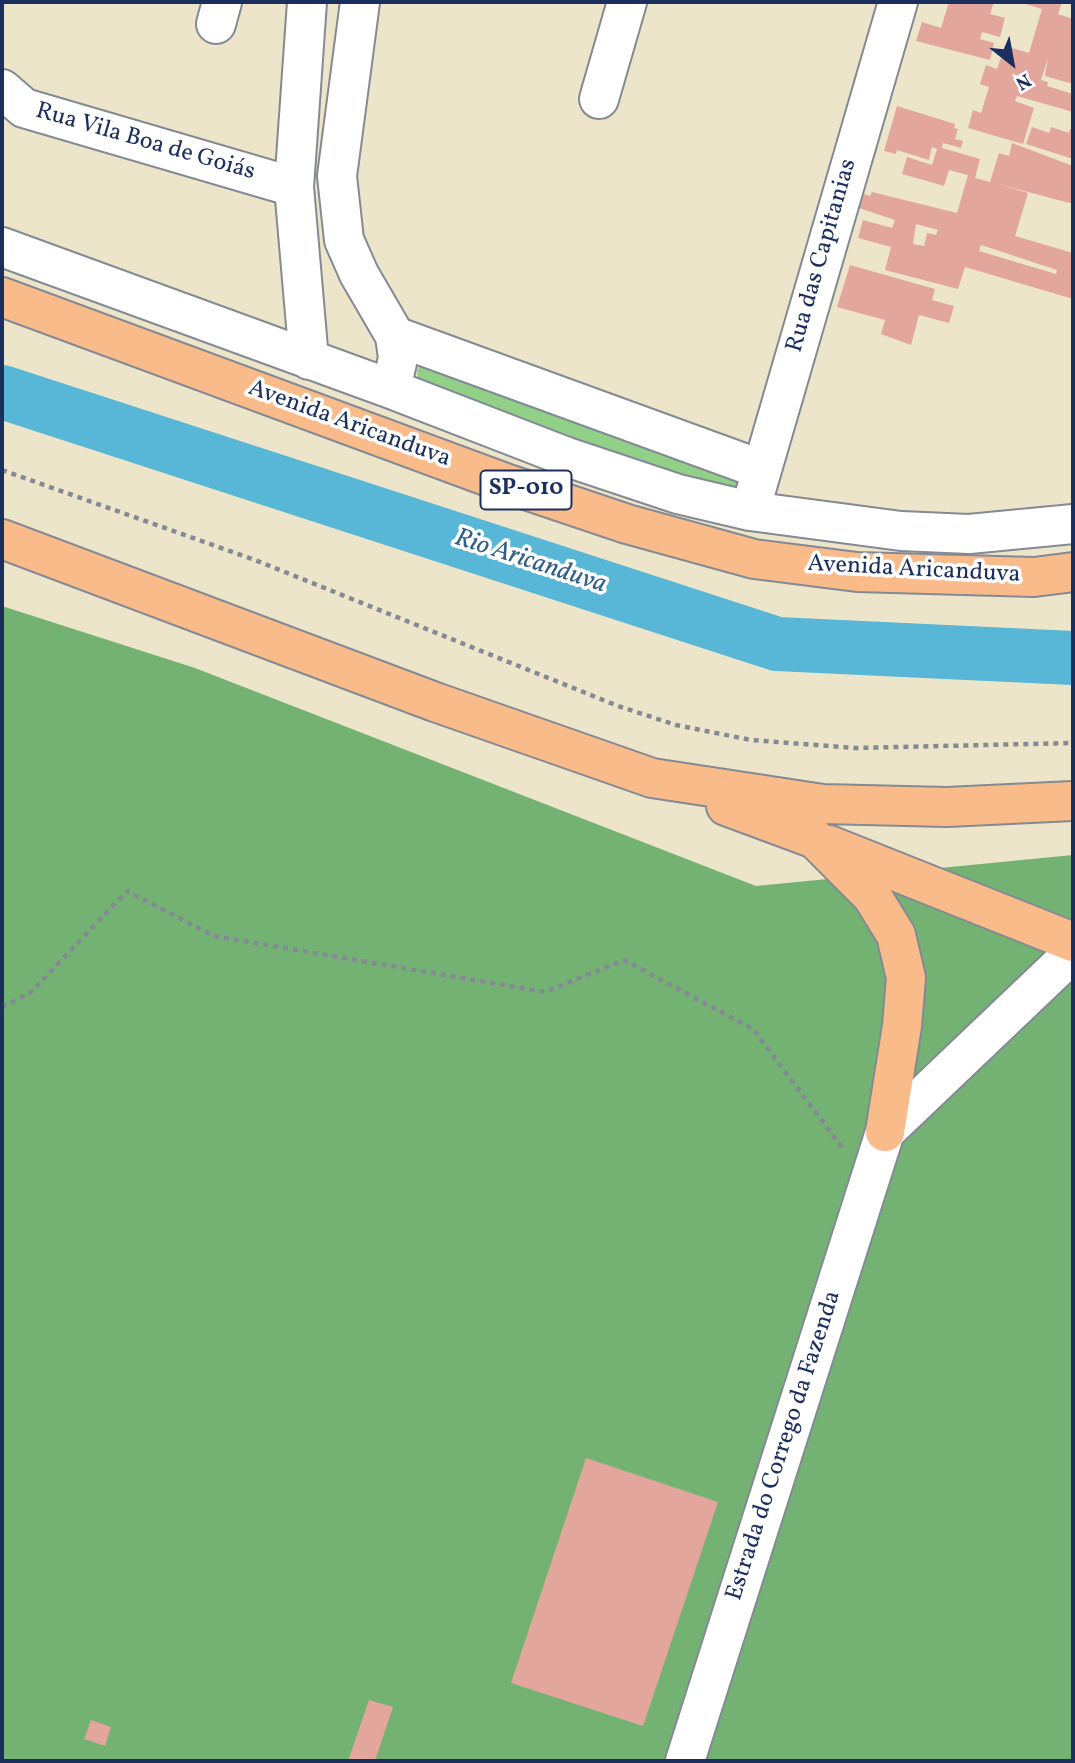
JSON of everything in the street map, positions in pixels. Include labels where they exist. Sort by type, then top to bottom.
[{"type":"highway","name":"Avenida Aricanduva","points":[[2,297],[508,484],[627,524],[754,559],[858,572],[1034,577],[1073,572]]},
{"type":"highway","points":[[2,539],[435,702],[652,778],[1073,942]]},
{"type":"highway","points":[[652,778],[823,804],[947,807],[1073,801]]},
{"type":"highway","points":[[814,839],[872,896],[896,935],[906,978],[902,1026],[885,1132]]},
{"type":"street","points":[[307,2],[294,187],[309,360]]},
{"type":"street","points":[[360,2],[337,176],[344,240],[359,274],[395,336],[398,358],[391,389]]},
{"type":"street","points":[[600,99],[627,2]]},
{"type":"street","name":"Rua das Capitanias","points":[[750,511],[760,469],[898,2]]},
{"type":"street","name":"Rua Vila Boa de Goiás","points":[[2,89],[24,108],[294,187]]},
{"type":"street","points":[[2,247],[391,389],[567,457],[678,494],[750,511],[834,524],[969,534],[1073,524]]},
{"type":"street","points":[[395,336],[760,469]]},
{"type":"street","points":[[885,1132],[1073,953]]},
{"type":"street","name":"Estrada do Corrego da Fazenda","points":[[685,1761],[885,1132]]},
{"type":"path","points":[[2,470],[255,560],[605,701],[676,724],[751,740],[855,748],[1073,743]]},
{"type":"path","points":[[2,1007],[30,993],[127,891],[214,936],[545,992],[624,960],[753,1029],[869,1183]]},
{"type":"green space","points":[[421,363],[744,471],[743,490],[699,483],[593,449],[418,381],[417,371]]},
{"type":"green space","points":[[2,606],[195,668],[756,886],[1073,855],[1073,1761],[2,1761]]},
{"type":"building","points":[[949,2],[994,2],[990,14],[1005,18],[1000,37],[982,32],[980,39],[994,43],[990,60],[916,41],[922,22],[941,28]]},
{"type":"building","points":[[1019,2],[1062,2],[1058,14],[1073,19],[1073,84],[1045,76],[1048,58],[1041,80],[1048,82],[1047,86],[1073,94],[1073,112],[1017,96],[1015,101],[1034,108],[1023,144],[968,128],[973,110],[981,113],[989,87],[980,84],[986,65],[997,69],[1005,46],[1029,53],[1042,9]]},
{"type":"building","points":[[897,106],[955,124],[954,128],[958,129],[955,139],[963,141],[961,148],[943,143],[942,148],[980,159],[975,178],[990,182],[999,153],[1009,156],[1012,143],[1073,166],[1073,204],[998,184],[1028,193],[1015,236],[1073,253],[1073,299],[965,267],[958,289],[885,270],[891,247],[858,238],[863,220],[892,228],[895,220],[859,208],[864,194],[870,196],[872,192],[957,213],[968,175],[949,170],[944,186],[902,174],[907,157],[932,165],[937,149],[932,147],[929,160],[897,150],[896,154],[884,151]],"holes":[[[916,224],[938,230],[936,235],[927,233],[924,246],[913,244]],[[981,245],[1057,270],[1056,274],[979,251]]]},
{"type":"building","points":[[1032,127],[1049,133],[1051,127],[1069,133],[1070,129],[1073,131],[1073,159],[1026,144]]},
{"type":"building","points":[[850,265],[935,289],[932,300],[954,306],[949,323],[919,315],[911,345],[881,334],[885,320],[837,307]]},
{"type":"building","points":[[586,1458],[718,1502],[643,1726],[511,1683]]},
{"type":"building","points":[[369,1700],[393,1707],[375,1761],[348,1761]]},
{"type":"building","points":[[91,1720],[111,1727],[105,1746],[84,1739]]},
{"type":"waterway","name":"Rio Aricanduva","points":[[2,392],[777,644],[1073,658]]}]
